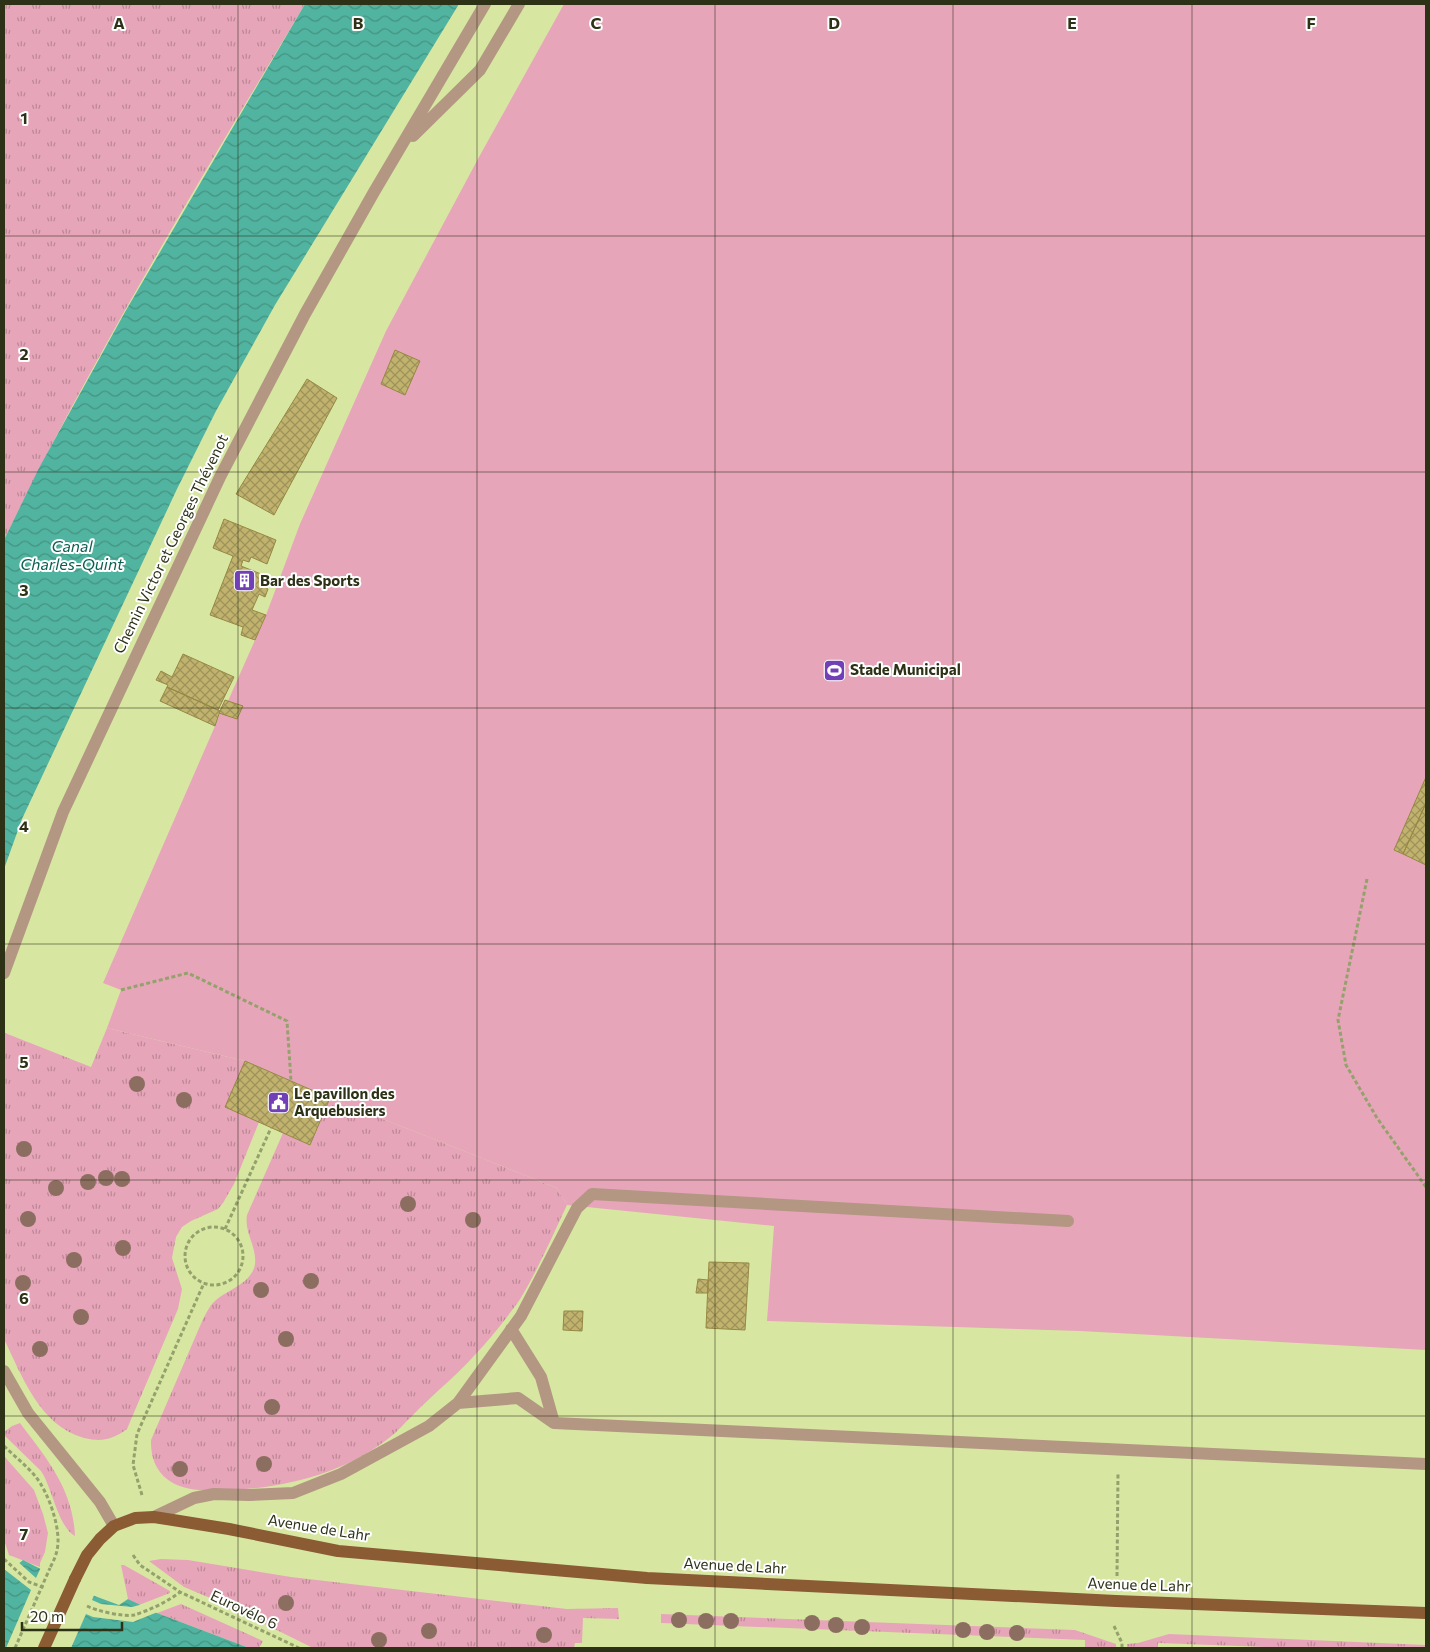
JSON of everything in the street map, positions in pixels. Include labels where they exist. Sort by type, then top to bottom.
[{"type":"main road","name":"Avenue de Lahr","points":[[44,1648],[87,1555],[100,1539],[114,1526],[135,1518],[154,1517],[229,1529],[338,1551],[637,1577],[1116,1601],[1426,1613]]},
{"type":"street","name":"Chemin Victor et Georges Thévenot","points":[[4,973],[62,812],[220,477],[305,314],[485,4]]},
{"type":"street","name":"Chemin Victor et Georges Thévenot","points":[[402,146],[480,70],[520,4]]},
{"type":"street","points":[[154,1517],[194,1498],[214,1494],[293,1493],[341,1474],[429,1426],[458,1403],[521,1316],[577,1208],[592,1194],[1068,1221]]},
{"type":"street","points":[[511,1329],[541,1377],[554,1423]]},
{"type":"street","points":[[4,1371],[28,1413],[100,1502],[114,1526]]},
{"type":"street","points":[[458,1403],[518,1398],[554,1423],[1426,1464]]},
{"type":"path","points":[[1367,879],[1338,1020],[1346,1065],[1377,1118],[1426,1187]]},
{"type":"path","points":[[121,990],[188,973],[287,1021],[290,1081]]},
{"type":"path","points":[[225,1229],[271,1128]]},
{"type":"path","points":[[210,1227],[225,1229],[232,1234],[241,1247],[242,1254],[239,1270],[227,1281],[220,1284],[204,1283],[197,1280],[187,1268],[185,1260],[187,1245],[196,1233],[203,1229],[210,1227]]},
{"type":"path","points":[[154,1517],[139,1490],[133,1465],[137,1434],[204,1283]]},
{"type":"path","points":[[4,1446],[42,1484],[58,1530],[58,1549],[16,1648]]},
{"type":"path","points":[[1117,1576],[1118,1449]]},
{"type":"path","name":"Eurovélo 6","points":[[133,1555],[140,1565],[180,1592],[299,1648]]},
{"type":"path","points":[[160,1604],[171,1600],[180,1592]]},
{"type":"path","points":[[1114,1626],[1122,1643],[1122,1648]]},
{"type":"green space","points":[[4,4],[305,4],[148,269],[74,403],[4,540]]},
{"type":"green space","name":"Stade Municipal","points":[[564,4],[1426,4],[1426,1350],[1080,1331],[767,1321],[774,1226],[567,1205],[557,1188],[330,1098],[245,1061],[107,1028],[121,990],[103,983],[225,700],[228,701],[266,615],[300,524],[386,331],[479,157]]},
{"type":"green space","points":[[107,1028],[245,1061],[259,1122],[234,1184],[223,1203],[218,1209],[182,1227],[176,1237],[172,1258],[182,1289],[178,1309],[127,1429],[111,1438],[96,1440],[69,1432],[55,1423],[44,1411],[34,1398],[4,1339],[4,1034],[91,1067]]},
{"type":"green space","points":[[330,1098],[557,1188],[567,1205],[546,1251],[519,1301],[475,1355],[419,1408],[397,1432],[351,1462],[302,1480],[250,1489],[199,1490],[179,1486],[163,1476],[158,1469],[154,1461],[151,1440],[203,1319],[212,1304],[245,1281],[253,1271],[255,1257],[247,1228],[247,1215],[283,1133],[310,1145]]},
{"type":"green space","points":[[20,1423],[49,1462],[64,1489],[73,1519],[75,1536],[64,1524],[41,1471],[4,1435],[4,1432],[12,1426]]},
{"type":"green space","points":[[4,1456],[34,1490],[43,1514],[48,1533],[40,1567],[9,1555],[4,1540]]},
{"type":"green space","points":[[161,1559],[188,1560],[291,1577],[567,1609],[618,1608],[619,1619],[583,1618],[582,1643],[575,1643],[574,1648],[313,1648],[222,1603],[184,1587],[149,1561]]},
{"type":"green space","points":[[121,1565],[170,1591],[170,1593],[139,1605],[128,1599]]},
{"type":"green space","points":[[181,1604],[263,1641],[259,1648],[249,1648],[157,1613]]},
{"type":"green space","points":[[661,1614],[1075,1630],[1116,1644],[1116,1648],[1085,1648],[1085,1640],[661,1623]]},
{"type":"green space","points":[[1169,1634],[1426,1645],[1426,1648],[1296,1648],[1158,1643],[1158,1648],[1127,1648],[1127,1644],[1138,1643]]},
{"type":"water","name":"Canal Charles-Quint","points":[[305,4],[459,4],[275,305],[216,411],[177,489],[22,819],[4,869],[4,540],[39,468],[125,312]]},
{"type":"water","points":[[23,1560],[92,1595],[119,1605],[128,1599],[157,1613],[249,1648],[4,1648],[4,1568],[9,1572]]},
{"type":"pier","points":[[17,1561],[36,1578],[42,1565],[95,1593],[92,1600],[101,1604],[132,1607],[143,1604],[160,1611],[133,1622],[93,1617],[86,1614],[71,1648],[6,1648],[31,1590],[4,1569],[4,1566],[9,1569]]},
{"type":"building","points":[[395,350],[420,361],[405,395],[381,384]]},
{"type":"building","points":[[307,379],[337,398],[274,515],[236,494]]},
{"type":"building","name":"Bar des Sports","points":[[224,519],[276,540],[267,564],[251,557],[249,562],[243,560],[241,566],[266,576],[262,586],[268,589],[265,597],[259,594],[252,610],[266,615],[255,640],[241,635],[243,627],[210,615],[233,556],[213,548]]},
{"type":"building","points":[[183,654],[234,677],[218,710],[167,687],[168,685],[156,680],[161,671],[172,677]]},
{"type":"building","points":[[167,687],[220,711],[215,726],[160,701]]},
{"type":"building","points":[[225,700],[243,706],[237,719],[219,713]]},
{"type":"building","points":[[1426,777],[1426,803],[1403,854],[1394,850]]},
{"type":"building","points":[[1426,803],[1426,865],[1403,854]]},
{"type":"building","name":"Le pavillon des Arquebusiers","points":[[245,1061],[330,1098],[310,1145],[225,1107]]},
{"type":"building","points":[[709,1262],[749,1263],[745,1330],[706,1328]]},
{"type":"building","points":[[698,1279],[708,1280],[708,1293],[696,1293]]},
{"type":"building","points":[[564,1311],[583,1311],[582,1331],[563,1330]]},
{"type":"place","name":"Bar des Sports","points":[[244,581]]},
{"type":"place","name":"Stade Municipal","points":[[834,670]]},
{"type":"place","name":"Le pavillon des Arquebusiers","points":[[278,1103]]}]
